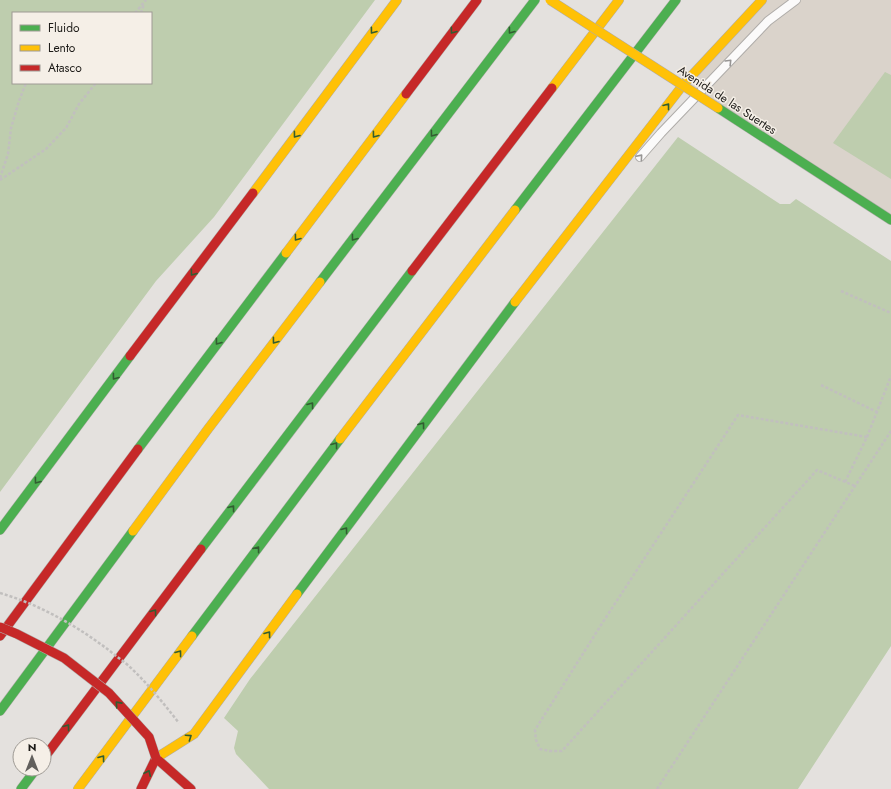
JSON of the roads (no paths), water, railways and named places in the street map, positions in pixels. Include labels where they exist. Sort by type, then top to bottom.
[{"type":"main road","points":[[0,530],[397,0]]},
{"type":"main road","points":[[0,636],[172,404],[477,0]]},
{"type":"main road","points":[[0,711],[208,429],[535,0]]},
{"type":"main road","name":"Avenida de las Suertes","points":[[550,0],[891,220]]},
{"type":"main road","points":[[52,747],[265,464],[619,0]]},
{"type":"main road","points":[[78,789],[300,491],[676,0]]},
{"type":"main road","points":[[141,789],[156,758],[194,734],[505,314],[683,86],[762,0]]},
{"type":"main road","points":[[0,627],[64,658],[109,693],[148,737],[156,758],[191,789]]},
{"type":"main road","points":[[21,789],[30,777]]},
{"type":"lane","points":[[635,163],[661,133],[768,21],[796,0]]},
{"type":"lane","points":[[505,314],[614,187]]}]
